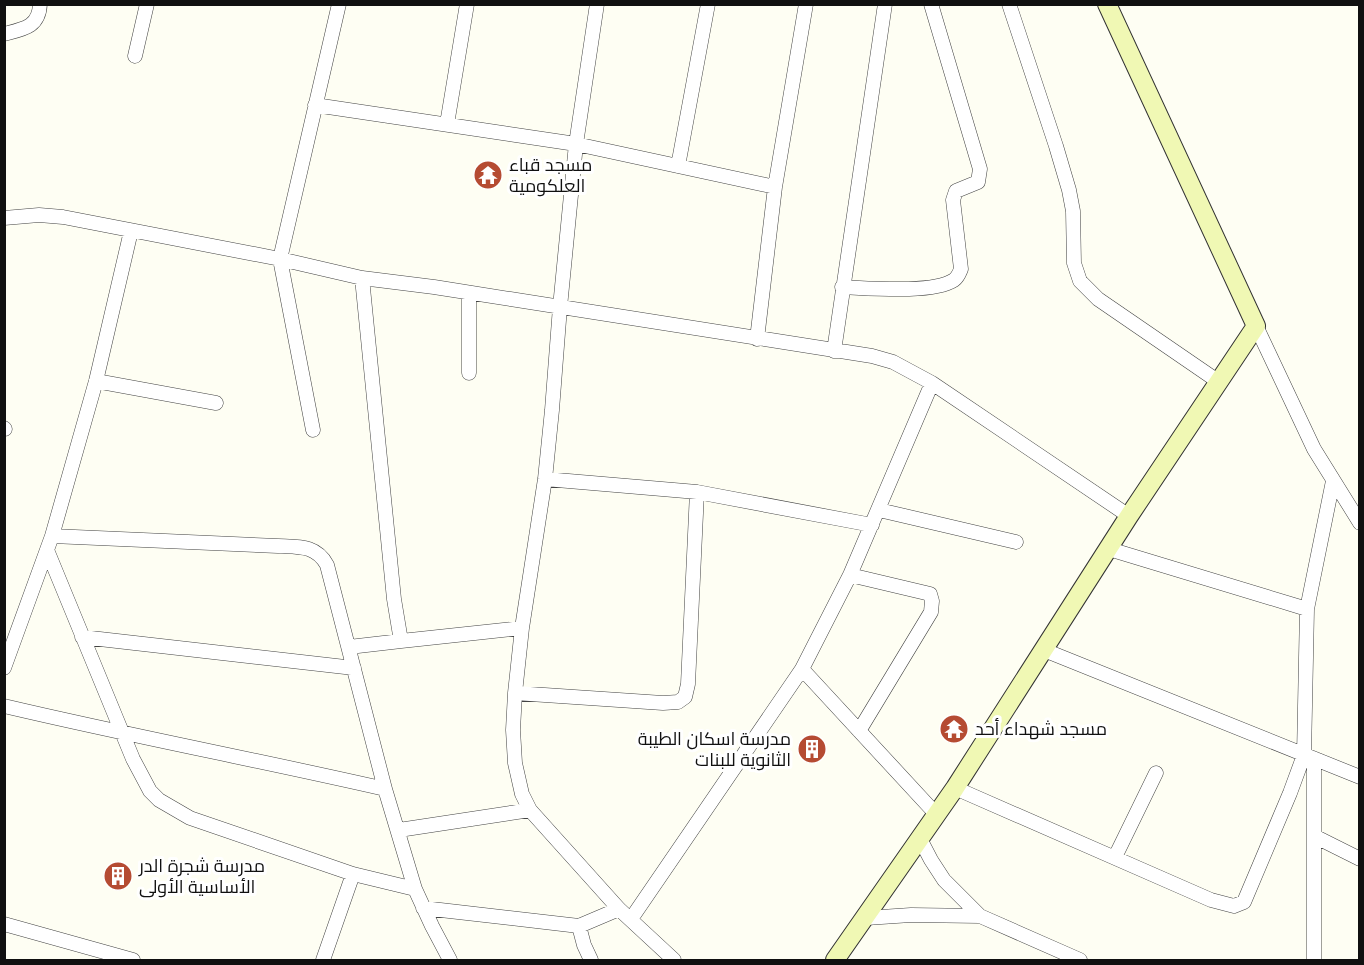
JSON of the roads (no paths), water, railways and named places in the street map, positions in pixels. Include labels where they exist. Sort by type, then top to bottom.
[{"type":"street","points":[[4,34],[33,24],[40,15],[40,4]]},
{"type":"street","points":[[135,56],[147,4]]},
{"type":"street","points":[[313,430],[280,259],[339,4]]},
{"type":"street","points":[[447,124],[467,4]]},
{"type":"street","points":[[597,4],[576,144],[545,479],[522,628],[513,730],[515,763],[522,794],[530,810],[619,909],[674,960]]},
{"type":"street","points":[[678,166],[708,4]]},
{"type":"street","points":[[757,339],[775,187],[806,4]]},
{"type":"street","points":[[834,351],[885,4]]},
{"type":"street","points":[[842,287],[901,289],[938,286],[952,282],[961,269],[953,200],[956,191],[977,184],[980,180],[980,169],[931,4]]},
{"type":"street","points":[[1009,4],[1069,190],[1073,210],[1074,263],[1080,281],[1098,299],[1219,382]]},
{"type":"street","points":[[1107,4],[1314,449],[1359,523]]},
{"type":"street","points":[[315,105],[576,144],[775,187]]},
{"type":"street","points":[[4,218],[39,215],[63,217],[280,259],[362,278],[872,356],[893,362],[932,383],[1129,516]]},
{"type":"street","points":[[4,668],[52,537],[96,381],[131,231]]},
{"type":"street","points":[[362,278],[394,599],[401,641]]},
{"type":"street","points":[[469,293],[469,373]]},
{"type":"street","points":[[835,960],[955,788],[1129,516],[1256,326]]},
{"type":"street","points":[[96,381],[216,403]]},
{"type":"street","points":[[631,919],[802,669],[850,575],[932,383]]},
{"type":"street","points":[[545,479],[696,492],[872,525]]},
{"type":"street","points":[[1314,960],[1314,836],[1309,757],[1306,609],[1333,481]]},
{"type":"street","points":[[515,693],[663,703],[678,702],[685,697],[688,684],[696,492]]},
{"type":"street","points":[[879,510],[1016,542]]},
{"type":"street","points":[[52,537],[278,546],[311,549],[319,553],[327,565],[385,789],[415,889],[450,960]]},
{"type":"street","points":[[1109,549],[1306,609]]},
{"type":"street","points":[[47,550],[122,734],[150,791],[159,800],[172,809],[212,827],[353,874],[415,889]]},
{"type":"street","points":[[850,575],[930,594],[932,601],[931,612],[859,731]]},
{"type":"street","points":[[349,647],[522,628]]},
{"type":"street","points":[[82,637],[354,668]]},
{"type":"street","points":[[1044,650],[1359,777]]},
{"type":"street","points":[[802,669],[936,814]]},
{"type":"street","points":[[4,706],[122,734],[231,754],[385,789]]},
{"type":"street","points":[[955,788],[1211,900],[1227,906],[1239,906],[1248,895],[1290,794],[1309,757]]},
{"type":"street","points":[[1115,857],[1156,773]]},
{"type":"street","points":[[399,830],[530,810]]},
{"type":"street","points":[[1314,836],[1359,859]]},
{"type":"street","points":[[920,837],[930,860],[944,880],[980,916],[1080,960]]},
{"type":"street","points":[[322,960],[353,874]]},
{"type":"street","points":[[423,908],[579,926],[619,909]]},
{"type":"street","points":[[866,918],[911,915],[980,916]]},
{"type":"street","points":[[4,924],[133,960]]},
{"type":"street","points":[[579,926],[591,960]]},
{"type":"place","name":"مسجد قباء العلكومية","points":[[488,175]]},
{"type":"place","name":"مسجد شهداء أحد","points":[[954,729]]},
{"type":"place","name":"مدرسة اسكان الطيبة الثانوية للبنات","points":[[812,749]]},
{"type":"place","name":"مدرسة شجرة الدر الأساسية الأولى","points":[[118,876]]}]
